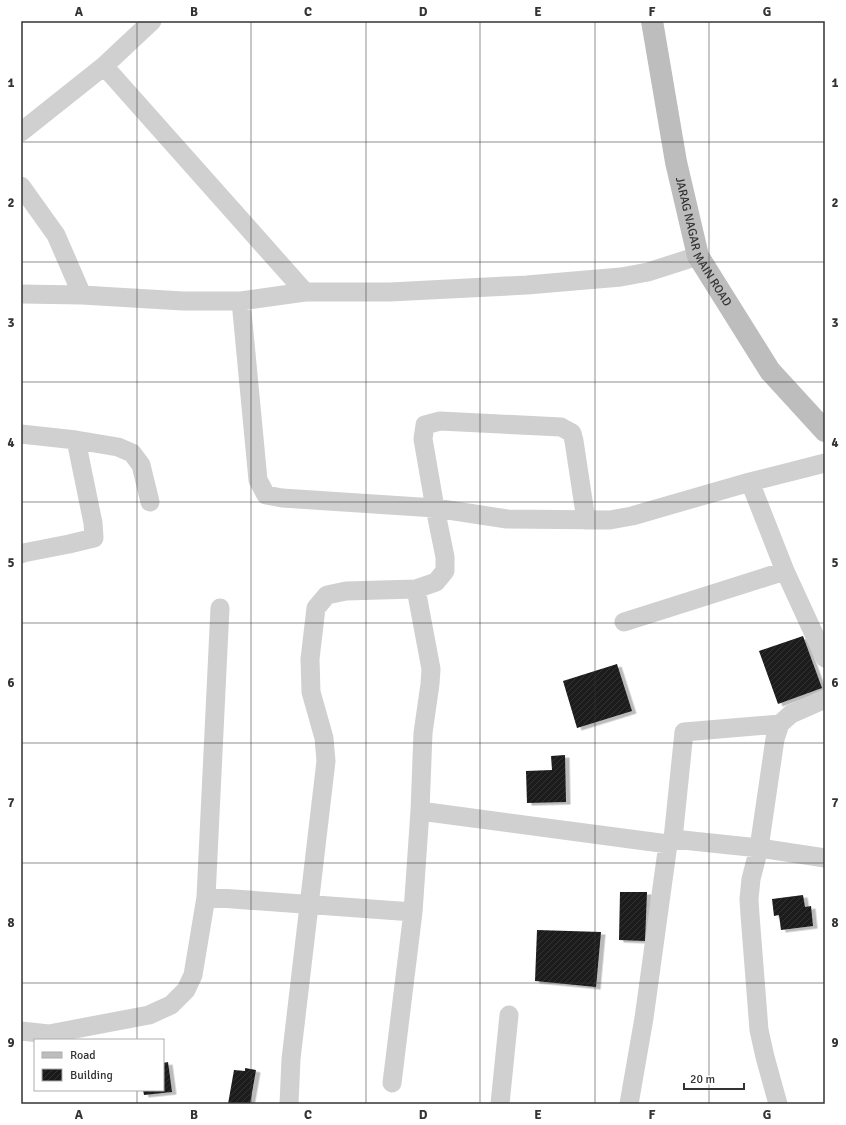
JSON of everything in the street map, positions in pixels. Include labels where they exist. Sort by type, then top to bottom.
[{"type":"street","points":[[21,132],[104,66],[152,21]]},
{"type":"street","name":"JARAG NAGAR MAIN ROAD","points":[[652,21],[676,162],[698,256],[770,371],[825,431]]},
{"type":"street","points":[[104,66],[305,292]]},
{"type":"street","points":[[21,186],[56,235],[82,295]]},
{"type":"street","points":[[21,294],[82,295],[183,301],[241,301],[305,292],[398,291],[528,285],[621,277],[648,272],[698,256]]},
{"type":"street","points":[[241,301],[258,480],[266,495],[282,498],[435,508],[507,519],[610,520],[632,516],[750,482],[825,463]]},
{"type":"street","points":[[289,1104],[290,1059],[310,905],[326,761],[324,738],[311,692],[310,659],[316,608],[327,596],[346,591],[416,589],[436,582],[445,571],[445,557],[423,439],[425,425],[440,420],[561,427],[572,433],[586,520]]},
{"type":"street","points":[[21,434],[76,440],[118,447],[132,453],[141,465],[150,502]]},
{"type":"street","points":[[21,554],[94,538],[93,523],[76,440]]},
{"type":"street","points":[[750,482],[785,571],[825,658]]},
{"type":"street","points":[[624,622],[785,571]]},
{"type":"street","points":[[392,1083],[413,912],[420,811],[423,733],[431,669],[416,589]]},
{"type":"street","points":[[21,1031],[49,1034],[149,1015],[171,1005],[186,990],[193,975],[206,896],[220,608]]},
{"type":"street","points":[[778,1104],[759,1030],[749,899],[751,880],[759,848],[775,739],[780,724],[791,714],[825,699]]},
{"type":"street","points":[[629,1104],[644,1018],[670,841],[684,732],[780,724]]},
{"type":"street","points":[[420,811],[670,841],[759,848],[825,858]]},
{"type":"street","points":[[206,896],[413,912]]},
{"type":"street","points":[[500,1104],[509,1015]]},
{"type":"building","points":[[803,636],[822,688],[778,704],[759,651]]},
{"type":"building","points":[[617,664],[632,711],[577,728],[563,681]]},
{"type":"building","points":[[565,755],[566,802],[527,803],[526,771],[552,770],[551,756]]},
{"type":"building","points":[[620,892],[647,892],[645,941],[619,940]]},
{"type":"building","points":[[803,895],[805,907],[811,906],[813,926],[781,930],[779,915],[774,916],[772,899]]},
{"type":"building","points":[[537,930],[601,932],[596,987],[535,981]]},
{"type":"building","points":[[168,1062],[172,1092],[144,1095],[143,1091],[164,1091],[164,1063]]},
{"type":"building","points":[[245,1068],[256,1070],[250,1104],[228,1104],[234,1070],[245,1071]]}]
